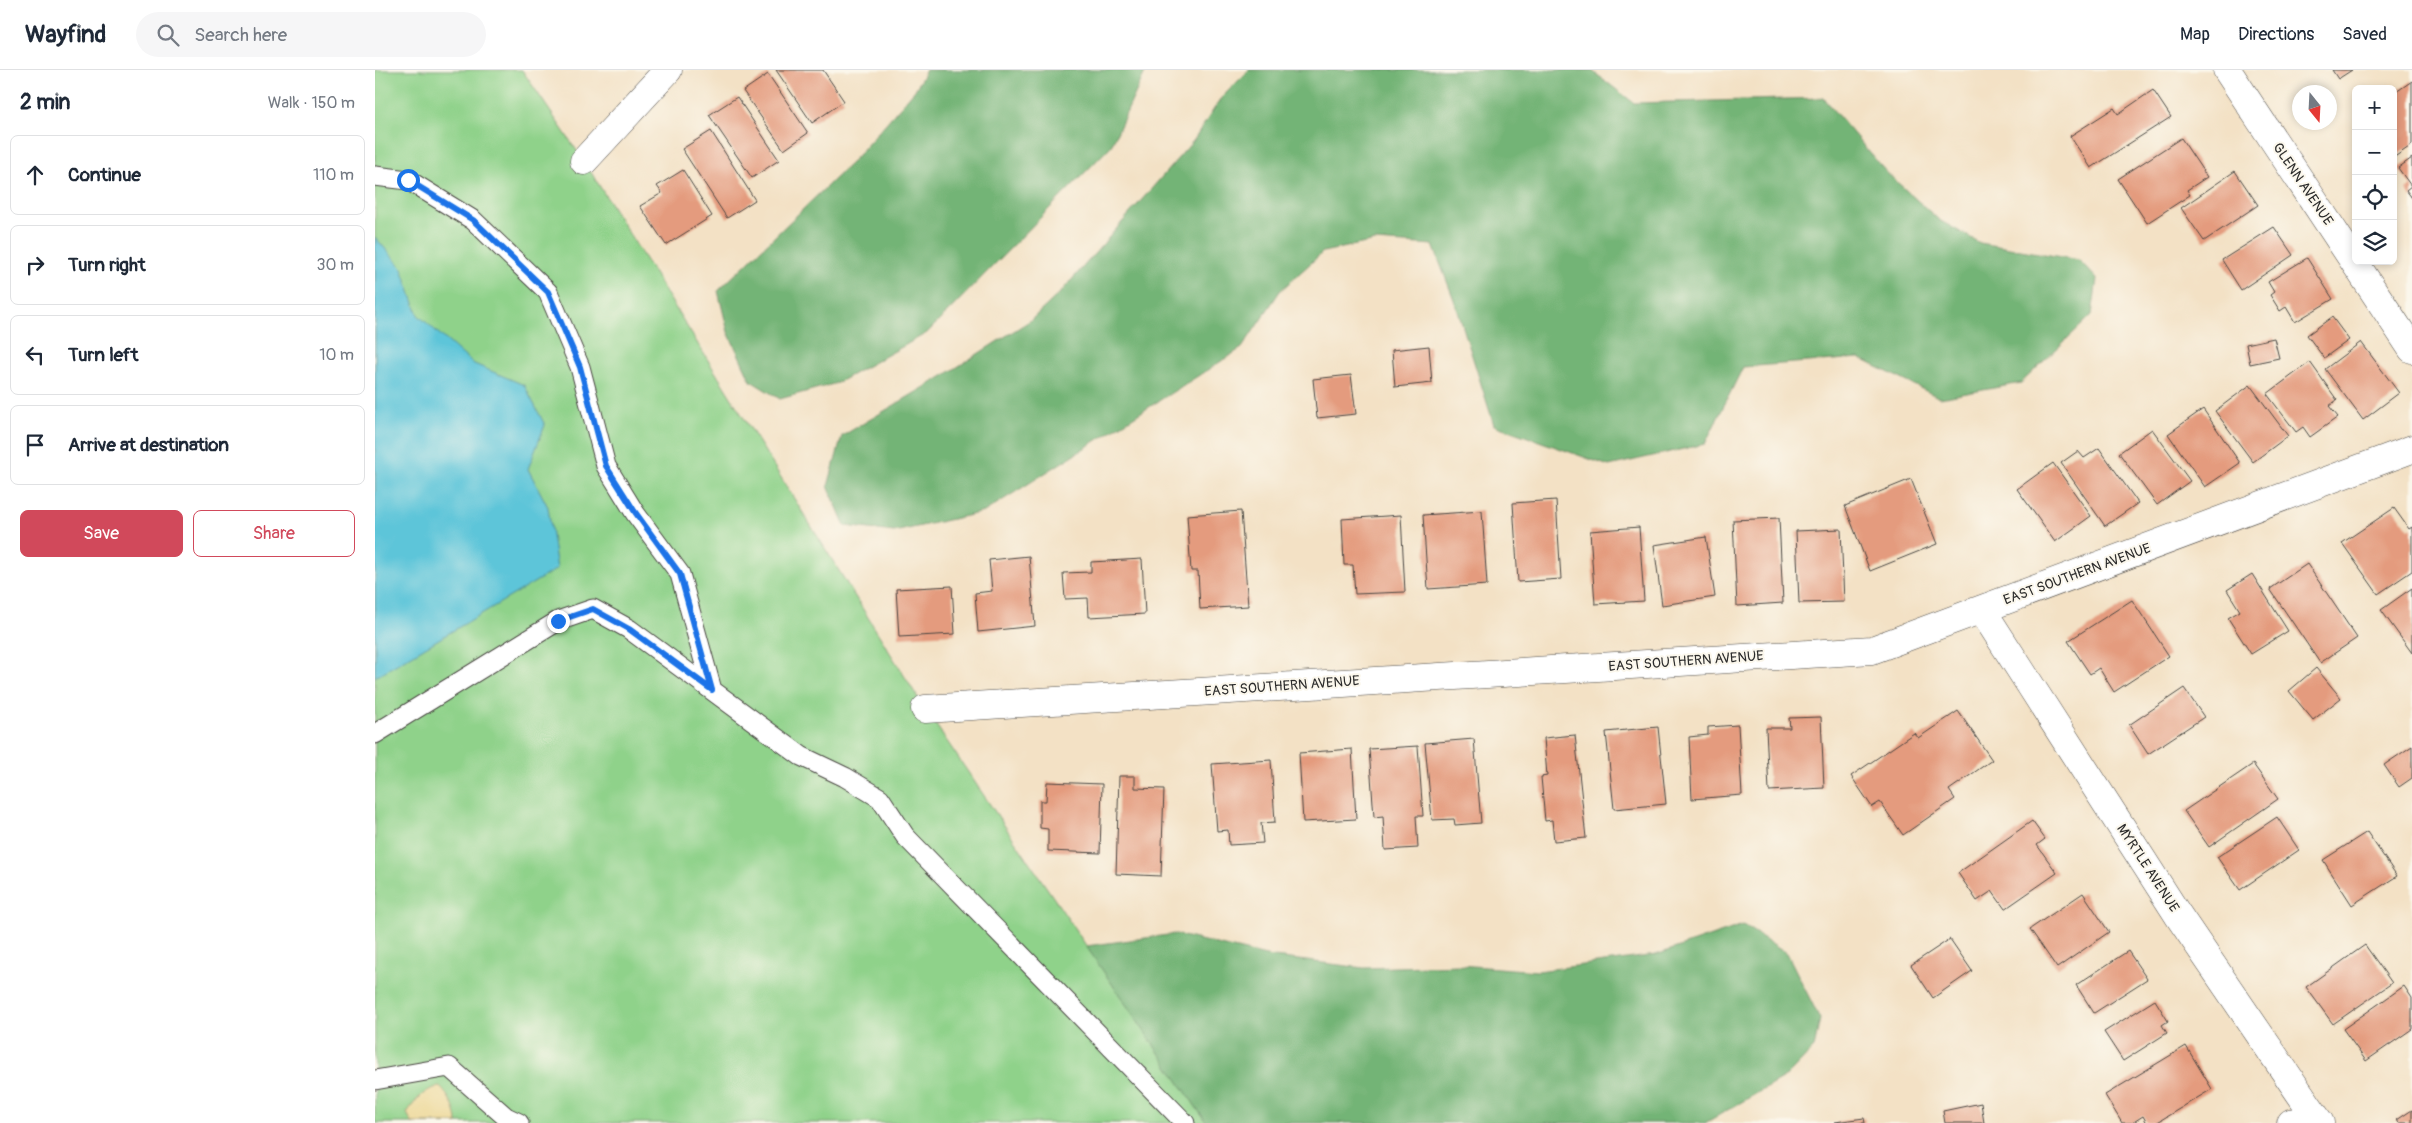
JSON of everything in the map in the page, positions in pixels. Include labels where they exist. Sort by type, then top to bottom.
[{"type":"street","points":[[584,161],[668,70]]},
{"type":"street","name":"GLENN AVENUE","points":[[2227,70],[2412,349]]},
{"type":"street","name":"EAST SOUTHERN AVENUE","points":[[925,709],[1872,650],[2412,449]]},
{"type":"street","name":"MYRTLE AVENUE","points":[[1982,610],[2309,1121]]},
{"type":"lane","points":[[375,176],[408,180],[473,220],[548,292],[580,367],[606,466],[635,512],[680,574],[712,690]]},
{"type":"lane","points":[[375,734],[558,621],[593,609],[629,629],[801,756],[845,777],[880,798],[905,836],[1185,1123]]},
{"type":"lane","points":[[375,1080],[449,1067],[506,1117],[519,1123]]},
{"type":"green space","points":[[375,70],[522,70],[584,161],[925,709],[1207,1123],[375,1123]]},
{"type":"green space","points":[[926,70],[1146,70],[1111,146],[927,333],[837,383],[780,399],[751,381],[728,332],[718,291],[852,162],[915,90]]},
{"type":"green space","points":[[1249,70],[1591,70],[1634,103],[1823,98],[1887,173],[1939,220],[1980,243],[2079,260],[2097,279],[2092,315],[2021,383],[1940,398],[1859,358],[1743,367],[1705,444],[1609,466],[1494,425],[1456,305],[1433,245],[1375,241],[1323,252],[1280,291],[1242,348],[984,512],[894,532],[845,526],[828,486],[842,436],[940,378],[1031,320],[1062,291],[1194,140],[1221,98]]},
{"type":"green space","points":[[1743,925],[1787,953],[1820,1019],[1814,1048],[1787,1076],[1705,1123],[1207,1123],[1086,946],[1175,934],[1266,956],[1364,968],[1459,965],[1538,971],[1656,955]]},
{"type":"sand","points":[[440,1087],[452,1104],[456,1113],[457,1123],[412,1123],[407,1113],[413,1104],[425,1093]]},
{"type":"water","points":[[375,237],[402,268],[418,315],[472,363],[524,385],[545,425],[528,469],[548,507],[557,569],[375,677]]},
{"type":"building","points":[[776,70],[823,70],[844,101],[812,123]]},
{"type":"building","points":[[2332,70],[2352,70],[2338,79]]},
{"type":"building","points":[[768,74],[808,133],[784,150],[743,91]]},
{"type":"building","points":[[2412,81],[2412,145],[2397,155],[2397,130],[2397,91]]},
{"type":"building","points":[[2153,90],[2171,117],[2091,168],[2070,136],[2114,108],[2118,114]]},
{"type":"building","points":[[737,97],[779,160],[752,178],[709,115]]},
{"type":"building","points":[[711,131],[755,200],[727,218],[682,149]]},
{"type":"building","points":[[2181,138],[2207,177],[2187,190],[2190,195],[2147,223],[2118,179]]},
{"type":"building","points":[[2412,158],[2412,198],[2406,190],[2411,186],[2398,168]]},
{"type":"building","points":[[683,170],[712,216],[666,245],[640,206],[662,193],[657,186]]},
{"type":"building","points":[[2235,171],[2258,205],[2204,241],[2181,208]]},
{"type":"building","points":[[2274,227],[2293,255],[2241,290],[2222,260]]},
{"type":"building","points":[[2307,258],[2333,299],[2295,322],[2286,307],[2280,311],[2270,295],[2274,292],[2268,282]]},
{"type":"building","points":[[2332,317],[2349,340],[2324,358],[2307,335]]},
{"type":"building","points":[[2274,338],[2279,358],[2250,364],[2246,344]]},
{"type":"building","points":[[2361,342],[2399,393],[2363,420],[2325,369]]},
{"type":"building","points":[[1429,346],[1432,383],[1395,387],[1392,350]]},
{"type":"building","points":[[2310,362],[2337,400],[2329,406],[2338,417],[2310,437],[2303,427],[2296,432],[2267,394]]},
{"type":"building","points":[[1351,375],[1356,414],[1317,418],[1313,379]]},
{"type":"building","points":[[2250,385],[2288,436],[2253,462],[2215,411]]},
{"type":"building","points":[[2203,409],[2240,463],[2205,487],[2168,434]]},
{"type":"building","points":[[2152,429],[2190,481],[2157,505],[2119,453]]},
{"type":"building","points":[[2099,448],[2138,503],[2105,526],[2061,463],[2078,451],[2084,458]]},
{"type":"building","points":[[2053,463],[2091,516],[2055,542],[2017,489]]},
{"type":"building","points":[[1911,479],[1937,544],[1870,571],[1845,506]]},
{"type":"building","points":[[1556,500],[1561,579],[1518,582],[1513,503]]},
{"type":"building","points":[[2394,508],[2409,529],[2412,527],[2412,571],[2378,594],[2342,543]]},
{"type":"building","points":[[1241,511],[1248,606],[1200,609],[1198,571],[1191,571],[1187,515]]},
{"type":"building","points":[[1482,511],[1487,585],[1428,589],[1423,515]]},
{"type":"building","points":[[1401,515],[1405,592],[1355,594],[1353,565],[1344,565],[1342,519]]},
{"type":"building","points":[[1779,518],[1783,603],[1737,606],[1733,520]]},
{"type":"building","points":[[1639,527],[1644,601],[1595,604],[1590,531]]},
{"type":"building","points":[[1841,529],[1844,602],[1799,603],[1796,531]]},
{"type":"building","points":[[1706,537],[1715,597],[1662,605],[1654,545]]},
{"type":"building","points":[[1029,556],[1035,626],[978,632],[975,593],[992,591],[989,560]]},
{"type":"building","points":[[1142,559],[1145,614],[1089,617],[1088,598],[1065,599],[1063,573],[1091,572],[1091,562]]},
{"type":"building","points":[[2307,564],[2357,638],[2320,663],[2270,589]]},
{"type":"building","points":[[2252,574],[2288,631],[2251,654],[2228,618],[2240,611],[2227,590]]},
{"type":"building","points":[[952,586],[955,634],[899,637],[896,589]]},
{"type":"building","points":[[2412,588],[2412,653],[2381,610]]},
{"type":"building","points":[[2132,600],[2169,656],[2114,692],[2099,668],[2090,674],[2068,641]]},
{"type":"building","points":[[2316,668],[2341,698],[2313,720],[2289,691]]},
{"type":"building","points":[[2184,688],[2204,717],[2148,754],[2129,725]]},
{"type":"building","points":[[1958,711],[1992,760],[1949,790],[1955,799],[1903,835],[1880,802],[1872,807],[1851,776],[1914,733],[1918,738]]},
{"type":"building","points":[[1821,717],[1824,788],[1769,791],[1766,728],[1790,728],[1789,718]]},
{"type":"building","points":[[1738,725],[1742,795],[1692,799],[1689,737],[1708,735],[1708,727]]},
{"type":"building","points":[[1658,727],[1666,804],[1614,809],[1606,732]]},
{"type":"building","points":[[1575,735],[1586,838],[1554,841],[1552,820],[1545,821],[1541,777],[1547,776],[1544,738]]},
{"type":"building","points":[[1474,739],[1481,823],[1455,825],[1454,819],[1432,820],[1425,743]]},
{"type":"building","points":[[1418,746],[1423,816],[1416,816],[1418,848],[1385,850],[1383,816],[1374,817],[1369,749]]},
{"type":"building","points":[[2412,746],[2412,778],[2399,787],[2384,765]]},
{"type":"building","points":[[1352,749],[1356,819],[1303,822],[1299,753]]},
{"type":"building","points":[[1271,760],[1275,822],[1261,823],[1263,843],[1229,845],[1228,830],[1217,831],[1212,764]]},
{"type":"building","points":[[2253,764],[2278,799],[2209,847],[2184,811]]},
{"type":"building","points":[[1119,776],[1135,776],[1135,788],[1164,789],[1161,876],[1116,874]]},
{"type":"building","points":[[1047,782],[1102,784],[1100,853],[1048,851],[1048,829],[1040,828],[1040,801],[1046,801]]},
{"type":"building","points":[[2277,817],[2299,850],[2240,890],[2217,857]]},
{"type":"building","points":[[2032,821],[2045,839],[2037,845],[2057,873],[2005,909],[1992,891],[1977,901],[1958,873]]},
{"type":"building","points":[[2367,832],[2397,876],[2352,905],[2323,860]]},
{"type":"building","points":[[2083,893],[2109,932],[2057,968],[2030,929]]},
{"type":"building","points":[[1950,939],[1972,971],[1933,998],[1911,965]]},
{"type":"building","points":[[2365,945],[2392,983],[2333,1024],[2306,987]]},
{"type":"building","points":[[2128,951],[2147,979],[2094,1013],[2076,985]]},
{"type":"building","points":[[2404,986],[2412,998],[2412,1029],[2366,1061],[2343,1029]]},
{"type":"building","points":[[2155,1000],[2168,1021],[2162,1025],[2167,1033],[2123,1061],[2104,1032]]},
{"type":"building","points":[[2186,1046],[2212,1089],[2156,1123],[2147,1123],[2143,1116],[2132,1123],[2122,1123],[2105,1095]]},
{"type":"building","points":[[1981,1103],[1984,1123],[1945,1123],[1943,1111]]},
{"type":"building","points":[[2412,1110],[2412,1123],[2399,1123],[2397,1120]]},
{"type":"building","points":[[1864,1118],[1865,1123],[1835,1123],[1835,1122]]},
{"type":"route","points":[[408,180],[473,220],[548,292],[580,367],[606,466],[635,512],[680,574],[712,690],[629,629],[593,609],[558,621]]}]
